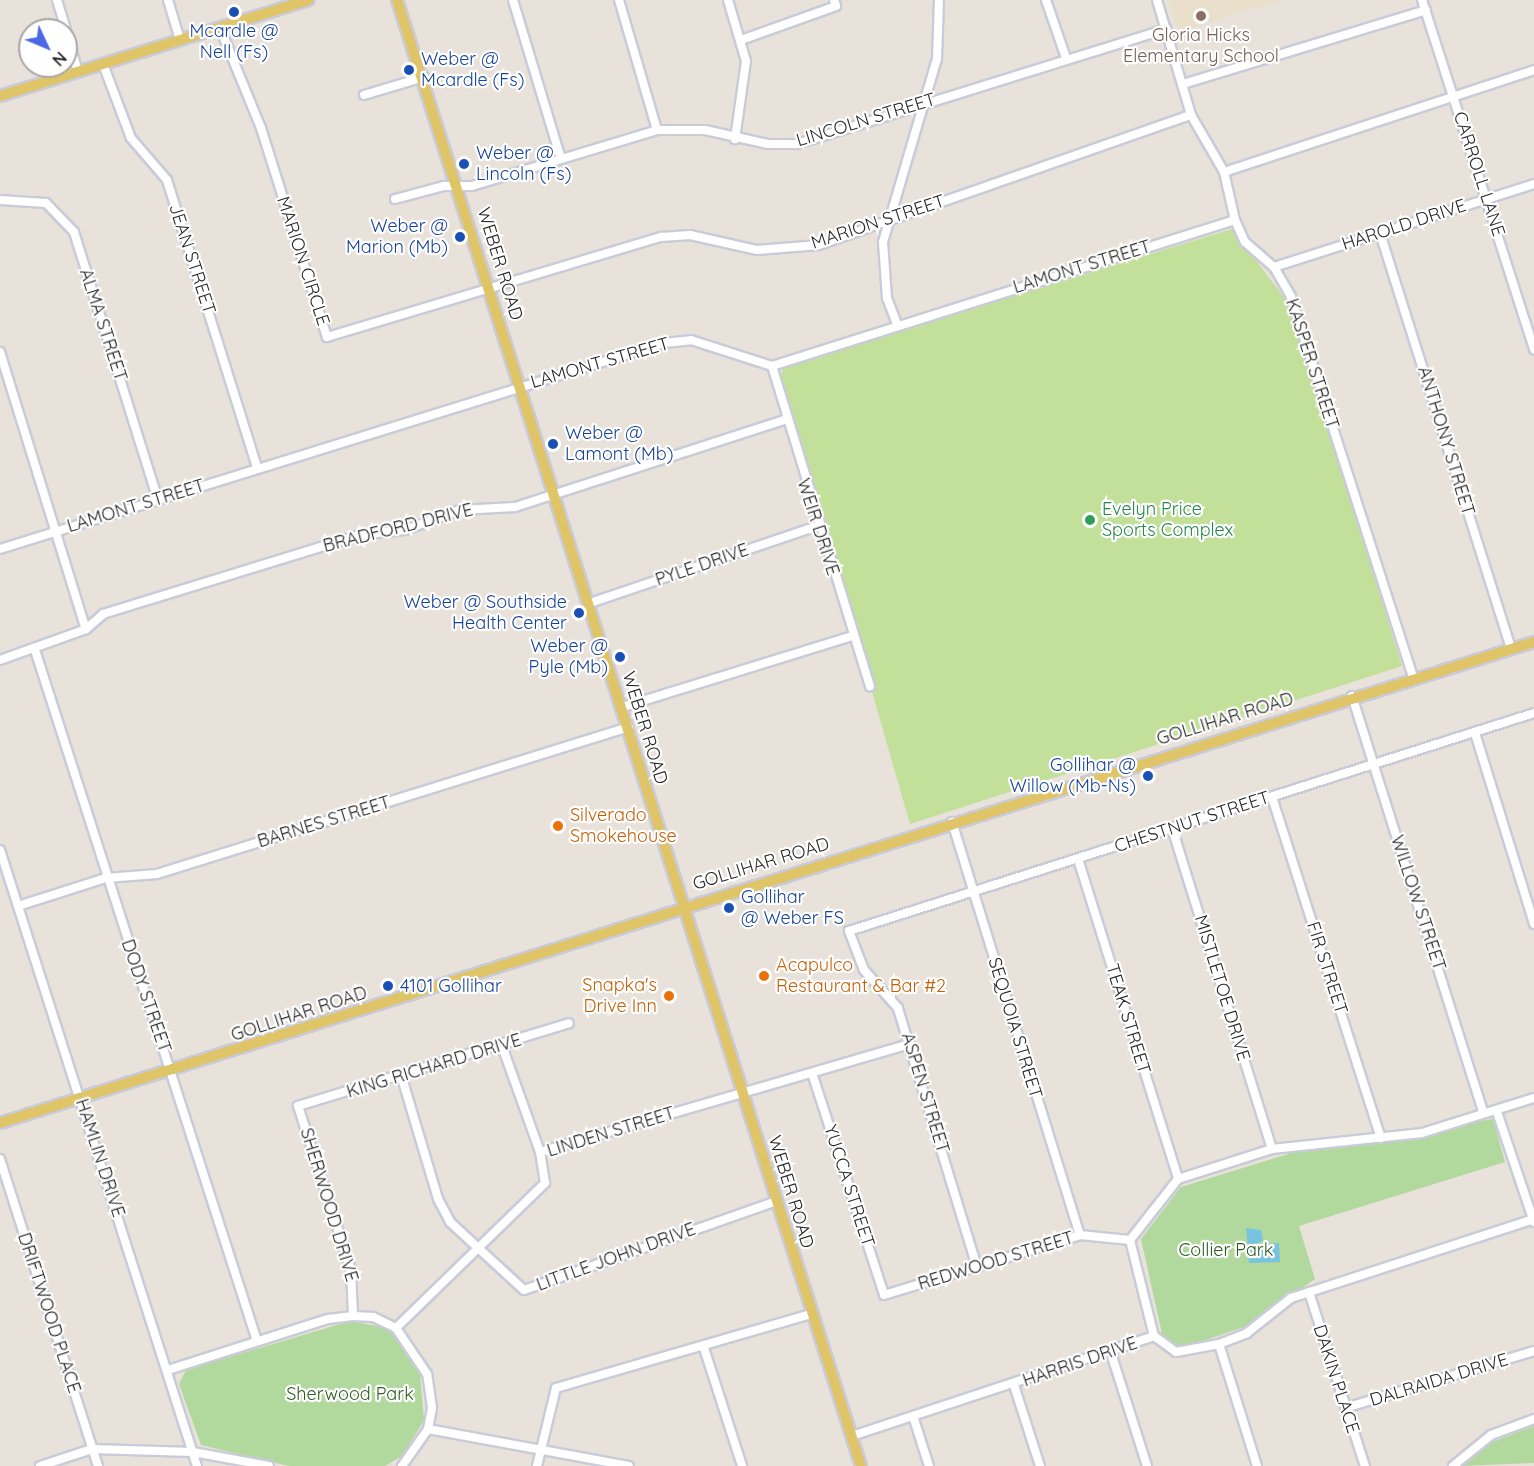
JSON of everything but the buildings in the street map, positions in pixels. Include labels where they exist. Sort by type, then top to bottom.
[{"type":"main road","points":[[78,72],[220,28],[280,4],[308,0]]},
{"type":"main road","name":"WEBER ROAD","points":[[397,0],[459,186],[587,604],[623,707],[682,907],[744,1091],[811,1314],[861,1466]]},
{"type":"main road","points":[[0,96],[58,78]]},
{"type":"main road","name":"GOLLIHAR ROAD","points":[[0,1124],[172,1072],[682,907],[1352,696],[1414,680],[1534,642]]},
{"type":"street","points":[[57,0],[62,18]]},
{"type":"street","points":[[168,0],[180,40]]},
{"type":"street","points":[[513,0],[560,156]]},
{"type":"street","points":[[619,0],[657,130]]},
{"type":"street","points":[[728,0],[741,40],[744,87],[735,139]]},
{"type":"street","points":[[741,40],[836,6],[834,0]]},
{"type":"street","points":[[897,324],[884,269],[883,242],[937,59],[939,0]]},
{"type":"street","points":[[1046,0],[1066,58]]},
{"type":"street","name":"KASPER STREET","points":[[1157,0],[1191,115],[1224,172],[1235,220],[1256,254],[1274,267],[1292,297],[1414,680]]},
{"type":"street","name":"CARROLL LANE","points":[[1422,0],[1488,198],[1534,349]]},
{"type":"street","points":[[1183,84],[1426,10]]},
{"type":"street","name":"MARION CIRCLE","points":[[220,28],[261,128],[327,337],[488,286]]},
{"type":"street","name":"LINCOLN STREET","points":[[395,200],[459,186],[657,130],[705,130],[735,139],[797,144],[924,102],[1166,29]]},
{"type":"street","name":"JEAN STREET","points":[[103,64],[131,138],[167,180],[257,467]]},
{"type":"street","points":[[1224,172],[1454,99],[1534,70]]},
{"type":"street","points":[[364,95],[424,77]]},
{"type":"street","name":"MARION STREET","points":[[488,286],[661,237],[690,236],[783,250],[819,245],[1191,115]]},
{"type":"street","name":"HAROLD DRIVE","points":[[1274,267],[1534,184]]},
{"type":"street","name":"ALMA STREET","points":[[0,200],[46,203],[74,232],[158,500]]},
{"type":"street","name":"LAMONT STREET","points":[[0,549],[520,386],[691,340],[771,366],[897,324],[1235,220]]},
{"type":"street","name":"ANTHONY STREET","points":[[1380,232],[1511,649]]},
{"type":"street","points":[[0,352],[86,629]]},
{"type":"street","name":"WEIR DRIVE","points":[[771,366],[784,420],[870,686]]},
{"type":"street","name":"BRADFORD DRIVE","points":[[0,660],[35,650],[86,629],[103,614],[359,535],[405,530],[460,510],[515,507],[784,420]]},
{"type":"street","name":"PYLE DRIVE","points":[[587,604],[818,526]]},
{"type":"street","points":[[623,707],[853,636]]},
{"type":"street","name":"DODY STREET","points":[[35,650],[106,878],[172,1072],[257,1341]]},
{"type":"street","name":"WILLOW STREET","points":[[1352,696],[1483,1111]]},
{"type":"street","name":"CHESTNUT STREET","points":[[849,931],[1534,713]]},
{"type":"street","name":"BARNES STREET","points":[[18,906],[106,878],[157,874],[629,727]]},
{"type":"street","points":[[1475,732],[1534,924]]},
{"type":"street","name":"FIR STREET","points":[[1272,797],[1381,1138]]},
{"type":"street","name":"SEQUOIA STREET","points":[[952,822],[1080,1234]]},
{"type":"street","name":"MISTLETOE DRIVE","points":[[1172,828],[1272,1149]]},
{"type":"street","name":"HAMLIN DRIVE","points":[[0,850],[197,1466]]},
{"type":"street","name":"TEAK STREET","points":[[1078,860],[1178,1179]]},
{"type":"street","name":"ASPEN STREET","points":[[849,931],[864,970],[898,1008],[977,1267]]},
{"type":"street","name":"KING RICHARD DRIVE","points":[[298,1106],[402,1078],[568,1023]]},
{"type":"street","name":"LINDEN STREET","points":[[396,1328],[545,1183],[540,1152],[744,1091],[813,1076],[910,1044]]},
{"type":"street","points":[[502,1046],[540,1152]]},
{"type":"street","name":"YUCCA STREET","points":[[813,1076],[884,1295]]},
{"type":"street","name":"LITTLE JOHN DRIVE","points":[[402,1078],[438,1199],[450,1222],[480,1247],[524,1290],[777,1201]]},
{"type":"street","points":[[1154,1336],[1130,1240],[1178,1179],[1272,1149],[1422,1133],[1483,1111],[1497,1112],[1534,1098]]},
{"type":"street","name":"SHERWOOD DRIVE","points":[[298,1106],[351,1270],[353,1316]]},
{"type":"street","points":[[1497,1112],[1534,1220]]},
{"type":"street","name":"DRIFTWOOD PLACE","points":[[0,1159],[98,1466]]},
{"type":"street","name":"HARRIS DRIVE","points":[[852,1436],[1014,1385],[1154,1336],[1176,1352],[1219,1344],[1247,1333],[1291,1298],[1534,1220]]},
{"type":"street","name":"REDWOOD STREET","points":[[884,1295],[1080,1234],[1130,1240]]},
{"type":"street","name":"DAKIN PLACE","points":[[1309,1292],[1365,1466]]},
{"type":"street","points":[[537,1466],[556,1388],[704,1348],[811,1314]]},
{"type":"street","points":[[168,1370],[257,1341],[353,1316],[373,1317],[396,1328],[427,1374],[428,1429],[399,1465]]},
{"type":"street","points":[[1219,1344],[1257,1466]]},
{"type":"street","points":[[704,1348],[742,1466]]},
{"type":"street","points":[[1110,1350],[1147,1466]]},
{"type":"street","name":"DALRAIDA DRIVE","points":[[1345,1408],[1534,1352]]},
{"type":"street","points":[[1014,1385],[1040,1466]]},
{"type":"street","points":[[913,1416],[929,1466]]},
{"type":"street","points":[[1453,1466],[1491,1435],[1534,1419]]},
{"type":"street","points":[[428,1429],[629,1466]]},
{"type":"street","points":[[40,1466],[92,1449],[193,1452],[270,1466]]},
{"type":"shaded area","name":"Gloria Hicks Elementary School","points":[[1168,0],[1281,0],[1178,32]]},
{"type":"green space","name":"Evelyn Price Sports Complex","points":[[1232,229],[1289,304],[1402,666],[910,824],[781,375],[784,367]]},
{"type":"green space","name":"Collier Park","points":[[1493,1119],[1505,1162],[1299,1226],[1315,1279],[1250,1325],[1179,1349],[1163,1338],[1141,1239],[1181,1187],[1298,1151]]},
{"type":"green space","name":"Sherwood Park","points":[[350,1321],[382,1327],[396,1336],[420,1373],[424,1420],[402,1456],[385,1466],[289,1466],[201,1445],[179,1384],[186,1370]]},
{"type":"green space","points":[[1534,1426],[1534,1463],[1461,1466],[1490,1443]]},
{"type":"water","points":[[1246,1228],[1261,1230],[1263,1241],[1252,1245],[1279,1243],[1280,1262],[1249,1263]]},
{"type":"place","name":"Mcardle @ Nell (Fs)","points":[[234,12]]},
{"type":"place","name":"Gloria Hicks Elementary School","points":[[1201,16]]},
{"type":"place","name":"Weber @ Mcardle (Fs)","points":[[409,70]]},
{"type":"place","name":"Weber @ Lincoln (Fs)","points":[[464,164]]},
{"type":"place","name":"Weber @ Marion (Mb)","points":[[460,237]]},
{"type":"place","name":"Weber @ Lamont (Mb)","points":[[553,444]]},
{"type":"place","name":"Evelyn Price Sports Complex","points":[[1090,520]]},
{"type":"place","name":"Weber @ Southside Health Center","points":[[579,613]]},
{"type":"place","name":"Weber @ Pyle (Mb)","points":[[620,657]]},
{"type":"place","name":"Gollihar @ Willow (Mb-Ns)","points":[[1148,776]]},
{"type":"place","name":"Silverado Smokehouse","points":[[558,826]]},
{"type":"place","name":"Gollihar @ Weber FS","points":[[729,908]]},
{"type":"place","name":"Acapulco Restaurant & Bar #2","points":[[764,976]]},
{"type":"place","name":"4101 Gollihar","points":[[388,986]]},
{"type":"place","name":"Snapka's Drive Inn","points":[[669,996]]}]
